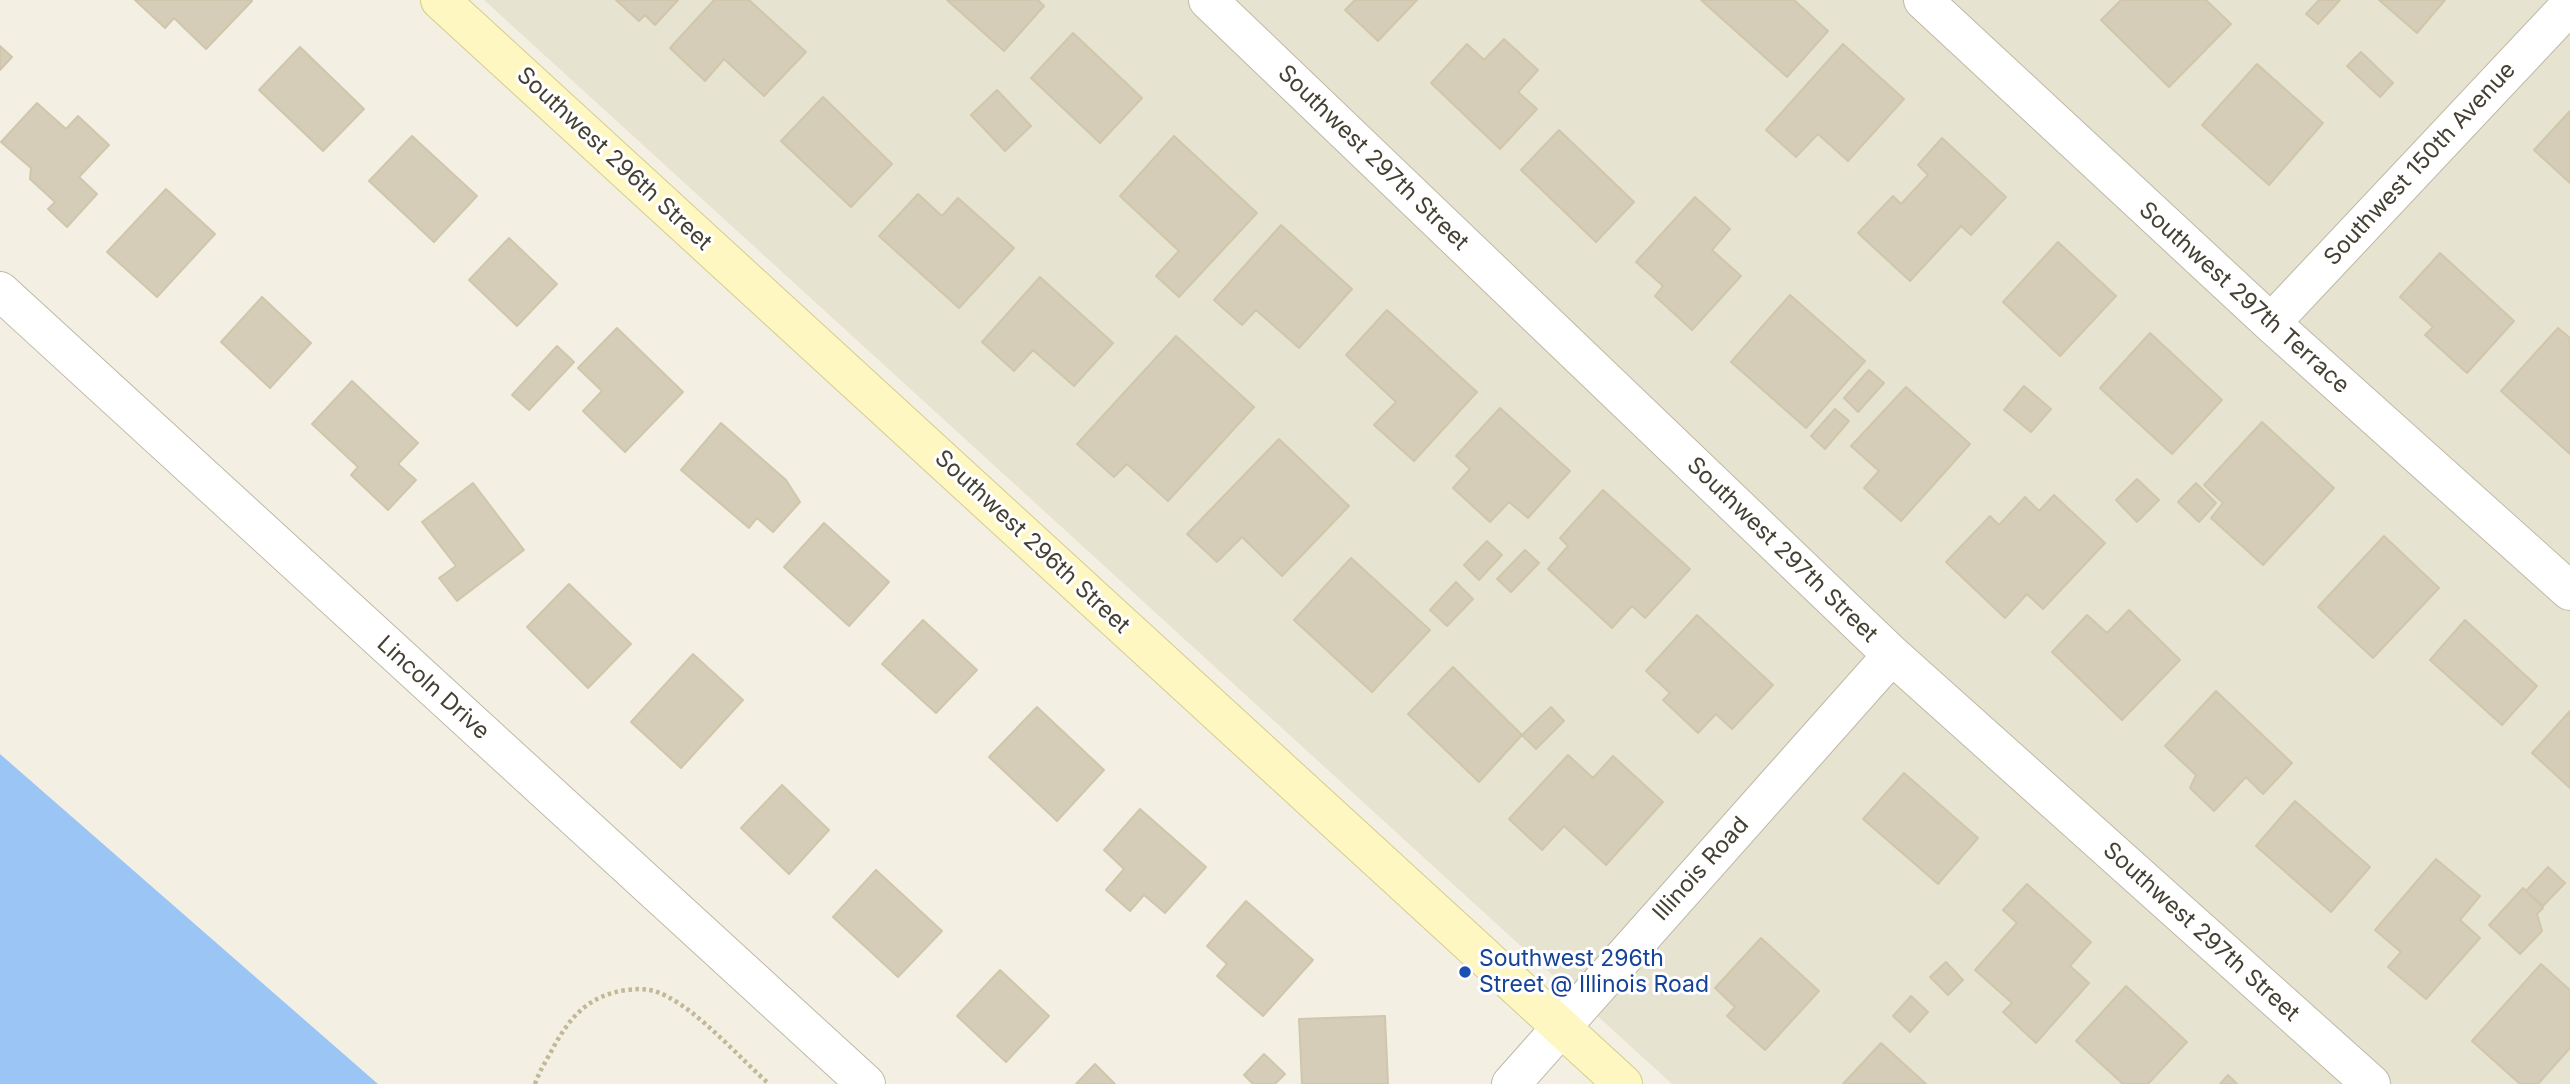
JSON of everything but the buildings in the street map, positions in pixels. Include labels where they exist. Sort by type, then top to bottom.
[{"type":"street","name":"Southwest 296th Street","points":[[440,0],[1623,1084]]},
{"type":"street","name":"Southwest 297th Street","points":[[1208,0],[1892,655],[2371,1084]]},
{"type":"street","name":"Southwest 297th Terrace","points":[[1923,0],[2271,323],[2570,591]]},
{"type":"street","name":"Southwest 150th Avenue","points":[[2271,323],[2570,5]]},
{"type":"street","name":"Lincoln Drive","points":[[0,291],[866,1084]]},
{"type":"street","name":"Illinois Road","points":[[1511,1084],[1892,655]]},
{"type":"path","points":[[535,1084],[571,1019],[590,1001],[610,992],[633,989],[654,990],[671,998],[769,1084]]},
{"type":"shaded area","points":[[484,0],[2570,0],[2570,1084],[1672,1084]]},
{"type":"water","points":[[0,754],[378,1084],[0,1084]]},
{"type":"place","name":"Southwest 296th Street @ Illinois Road","points":[[1465,972]]}]
